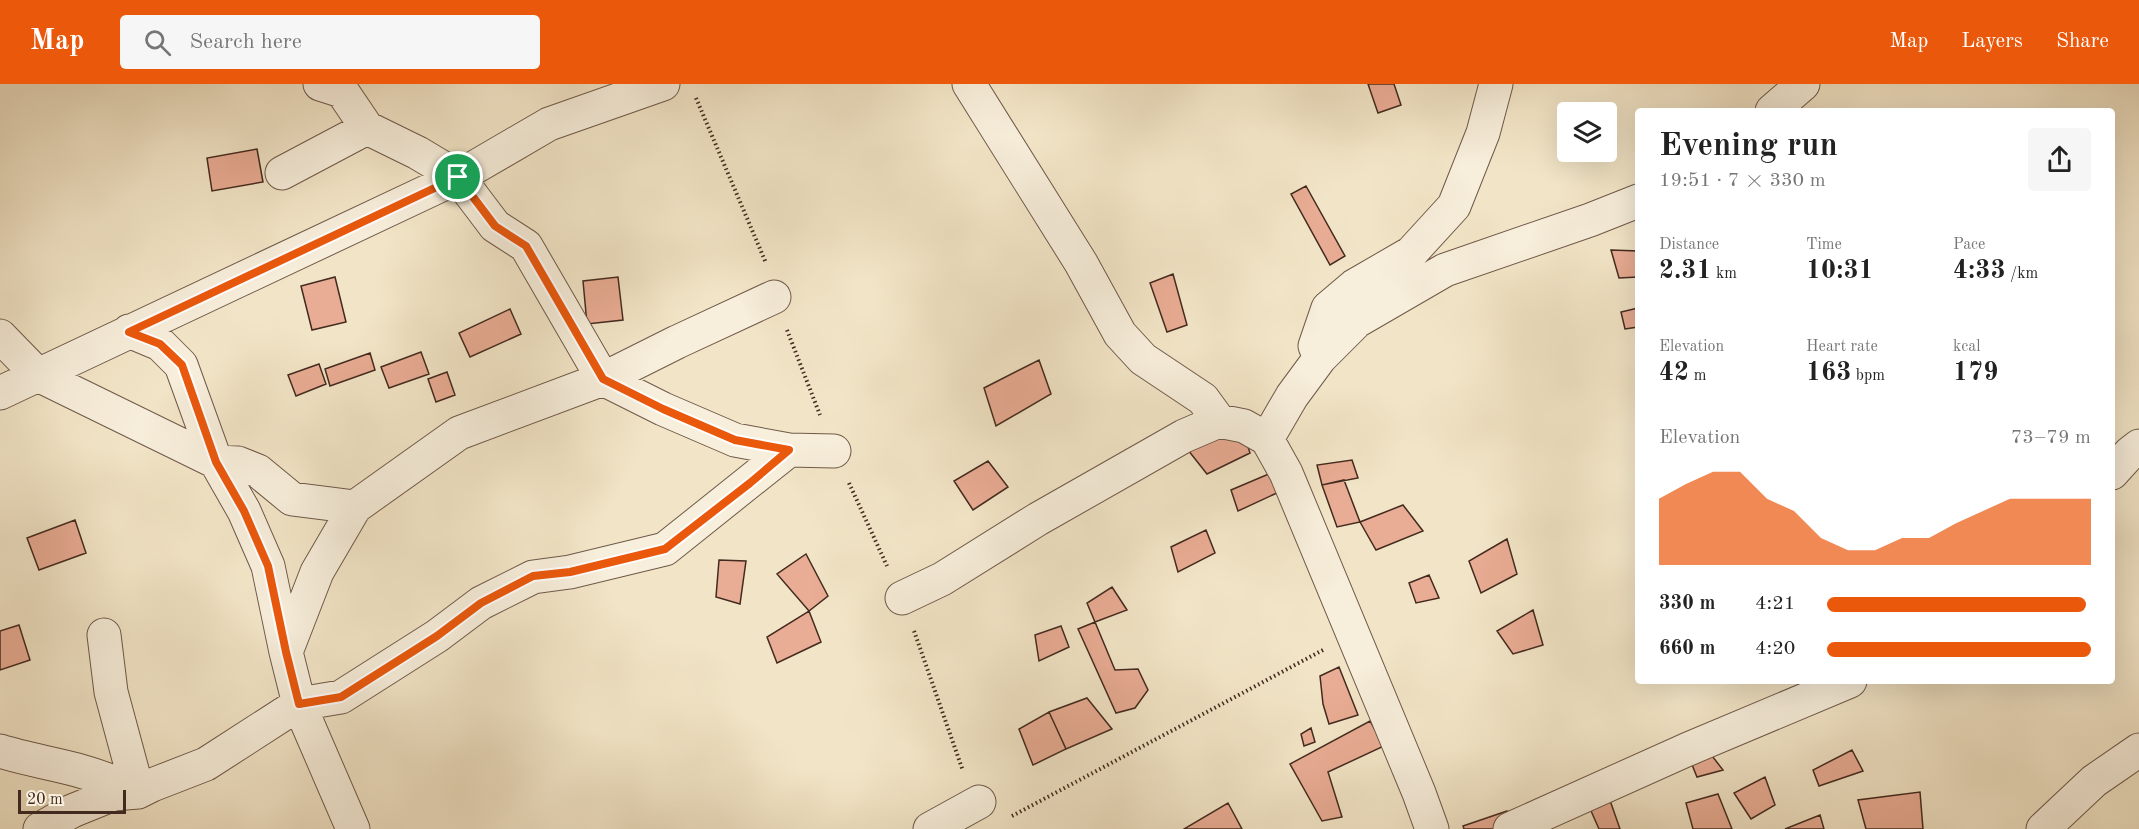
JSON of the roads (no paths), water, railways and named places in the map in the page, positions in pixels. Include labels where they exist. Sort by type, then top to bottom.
[{"type":"street","points":[[320,84],[342,91],[367,128],[418,153],[458,177],[495,226],[526,246],[603,379],[663,409],[735,440],[789,450],[834,451]]},
{"type":"street","points":[[0,393],[458,177],[549,124],[663,84]]},
{"type":"street","points":[[969,84],[1081,263],[1120,334],[1143,358],[1203,399],[1219,421]]},
{"type":"street","points":[[1320,358],[1315,346],[1328,308],[1354,286],[1411,253],[1454,206],[1483,133],[1496,84]]},
{"type":"street","points":[[1775,108],[1803,84]]},
{"type":"street","points":[[282,173],[367,128]]},
{"type":"street","points":[[1267,439],[1292,396],[1320,358],[1357,321],[1445,270],[1635,202]]},
{"type":"street","points":[[286,652],[317,572],[355,507],[456,423],[603,379],[774,297]]},
{"type":"street","points":[[129,332],[160,344],[182,365],[216,462],[244,511],[268,566],[299,704],[353,829]]},
{"type":"street","points":[[0,336],[38,375],[216,462],[237,464],[258,471],[292,499],[355,507]]},
{"type":"street","points":[[902,598],[942,579],[1038,519],[1184,436],[1219,421],[1244,426],[1267,439],[1286,473],[1419,793],[1431,829]]},
{"type":"street","points":[[2115,470],[2139,446]]},
{"type":"street","points":[[40,829],[72,811],[114,794],[138,792],[152,784],[206,765],[299,704],[341,697],[437,636],[481,603],[533,576],[570,572],[665,549],[789,450]]},
{"type":"street","points":[[104,635],[111,692],[138,792]]},
{"type":"street","points":[[1510,829],[1686,750],[1843,684]]},
{"type":"street","points":[[2043,829],[2094,781],[2139,750]]},
{"type":"street","points":[[0,751],[26,760],[74,769],[111,780],[138,792]]},
{"type":"street","points":[[930,829],[979,802]]}]
